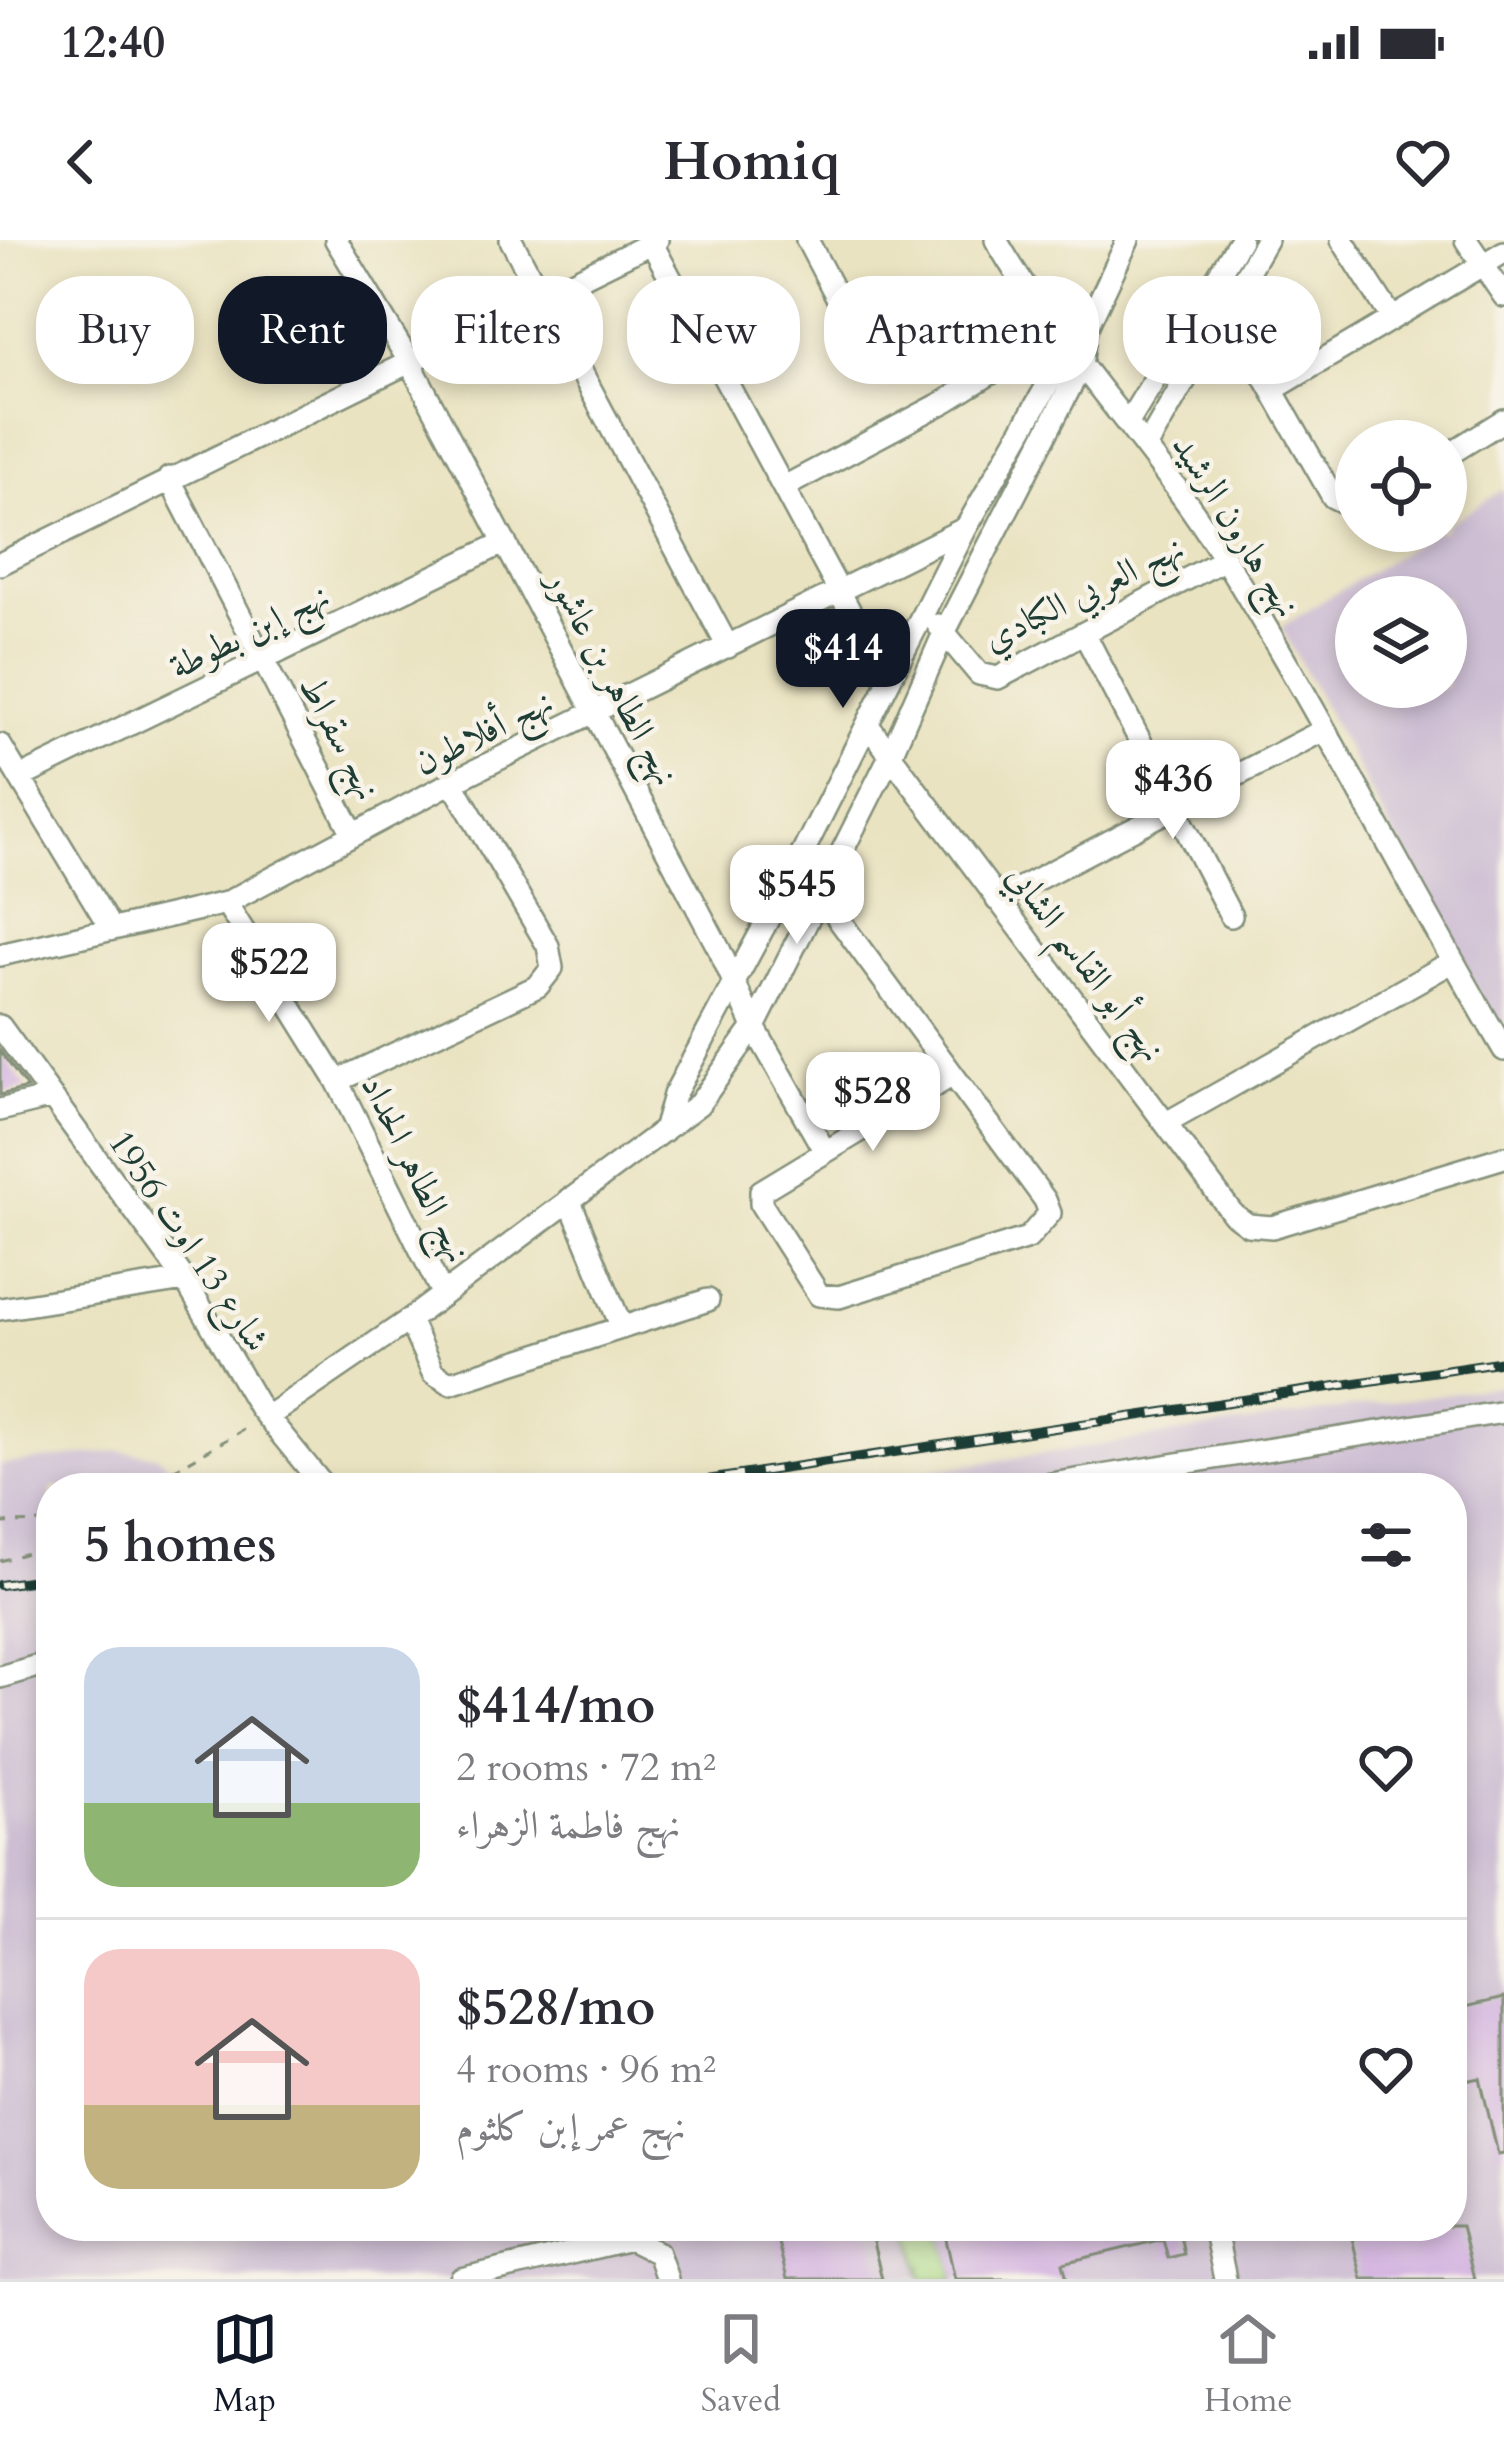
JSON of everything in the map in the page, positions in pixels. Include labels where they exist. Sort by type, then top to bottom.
[{"type":"street","name":"نهج الطاهر بن عاشور","points":[[336,240],[410,361],[596,713],[754,1028],[824,1150]]},
{"type":"street","points":[[511,240],[530,276]]},
{"type":"street","points":[[807,240],[826,276]]},
{"type":"street","name":"نهج هارون الرشيد","points":[[996,240],[1019,276]]},
{"type":"street","points":[[1099,301],[1128,240]]},
{"type":"street","points":[[1216,276],[1240,240]]},
{"type":"street","points":[[1244,276],[1266,240]]},
{"type":"street","points":[[1342,240],[1392,318]]},
{"type":"street","points":[[1466,240],[1504,296]]},
{"type":"street","points":[[586,276],[653,241],[889,682]]},
{"type":"street","points":[[1274,389],[1504,252]]},
{"type":"street","points":[[0,564],[410,361]]},
{"type":"street","points":[[587,384],[728,647]]},
{"type":"street","points":[[784,487],[978,384]]},
{"type":"street","points":[[664,1131],[674,1095],[777,904],[1039,384]]},
{"type":"street","points":[[270,1415],[409,1320],[699,1104],[754,1028],[891,754],[944,633],[1072,384]]},
{"type":"street","name":"نهج هارون الرشيد","points":[[1097,384],[1148,444],[1225,559],[1504,1050]]},
{"type":"street","points":[[1130,421],[1152,384]]},
{"type":"street","points":[[1148,444],[1181,384]]},
{"type":"street","points":[[1271,384],[1335,498]]},
{"type":"street","points":[[1467,443],[1504,420]]},
{"type":"street","name":"نهج سقراط","points":[[169,478],[353,834]]},
{"type":"street","name":"نهج أفلاطون","points":[[226,903],[452,782],[966,528]]},
{"type":"street","name":"نهج إبن بطوطة","points":[[21,777],[505,542]]},
{"type":"street","name":"نهج العربي الكبادي","points":[[926,610],[979,674],[998,678],[1225,559]]},
{"type":"street","points":[[1084,633],[1231,916]]},
{"type":"street","name":"نهج أبو القاسم الشابي","points":[[868,725],[1233,1214],[1260,1229],[1504,1157]]},
{"type":"street","points":[[998,900],[1322,731]]},
{"type":"street","points":[[0,745],[110,927]]},
{"type":"street","points":[[337,1081],[538,986],[552,968],[548,946],[452,782]]},
{"type":"street","points":[[791,876],[820,894],[834,920],[1045,1200],[1047,1223],[1028,1238],[824,1298],[812,1291],[761,1204],[761,1191],[951,1076]]},
{"type":"street","points":[[0,955],[226,903]]},
{"type":"street","name":"نهج الطاهر الحداد","points":[[226,903],[337,1081],[442,1293]]},
{"type":"street","points":[[777,904],[807,921],[834,920]]},
{"type":"street","points":[[1168,1122],[1453,962]]},
{"type":"street","name":"شارع 13 اوت 1956","points":[[0,1027],[185,1280],[250,1391],[314,1473]]},
{"type":"street","points":[[0,1110],[52,1096]]},
{"type":"street","points":[[569,1198],[622,1328]]},
{"type":"street","points":[[0,1309],[185,1280]]},
{"type":"street","points":[[409,1320],[433,1373],[450,1383],[708,1300]]},
{"type":"street","points":[[1132,1473],[1504,1412]]},
{"type":"street","points":[[0,1677],[36,1667]]},
{"type":"street","points":[[460,2279],[626,2241]]},
{"type":"street","points":[[632,2241],[658,2254],[668,2279]]},
{"type":"street","points":[[1217,2241],[1225,2279]]},
{"type":"path","points":[[168,1473],[270,1415]]},
{"type":"path","points":[[0,1523],[36,1522]]},
{"type":"path","points":[[0,1561],[36,1550]]},
{"type":"shaded area","points":[[1504,489],[1504,1039],[1281,627],[1335,594],[1335,708],[1467,708],[1467,576],[1363,576],[1402,552],[1467,552],[1467,512]]},
{"type":"shaded area","points":[[1504,1385],[1504,2279],[0,2279],[0,1465],[119,1451],[156,1455],[176,1473],[36,1473],[36,2241],[1467,2241],[1467,1473],[913,1473]]},
{"type":"green space","points":[[913,2241],[946,2241],[955,2279],[922,2279]]},
{"type":"building","points":[[0,1051],[27,1088],[0,1095]]},
{"type":"building","points":[[1504,1998],[1504,2153],[1498,2154],[1480,2078],[1467,2081],[1467,2007]]},
{"type":"building","points":[[778,2241],[873,2241],[882,2279],[787,2279]]},
{"type":"building","points":[[946,2241],[1155,2241],[1063,2263],[1067,2279],[955,2279]]},
{"type":"building","points":[[1164,2241],[1181,2241],[1184,2254],[1168,2258]]},
{"type":"building","points":[[1353,2241],[1465,2241],[1474,2279],[1362,2279]]},
{"type":"railway","points":[[754,1473],[1504,1361]]},
{"type":"railway","points":[[0,1585],[36,1580]]}]
